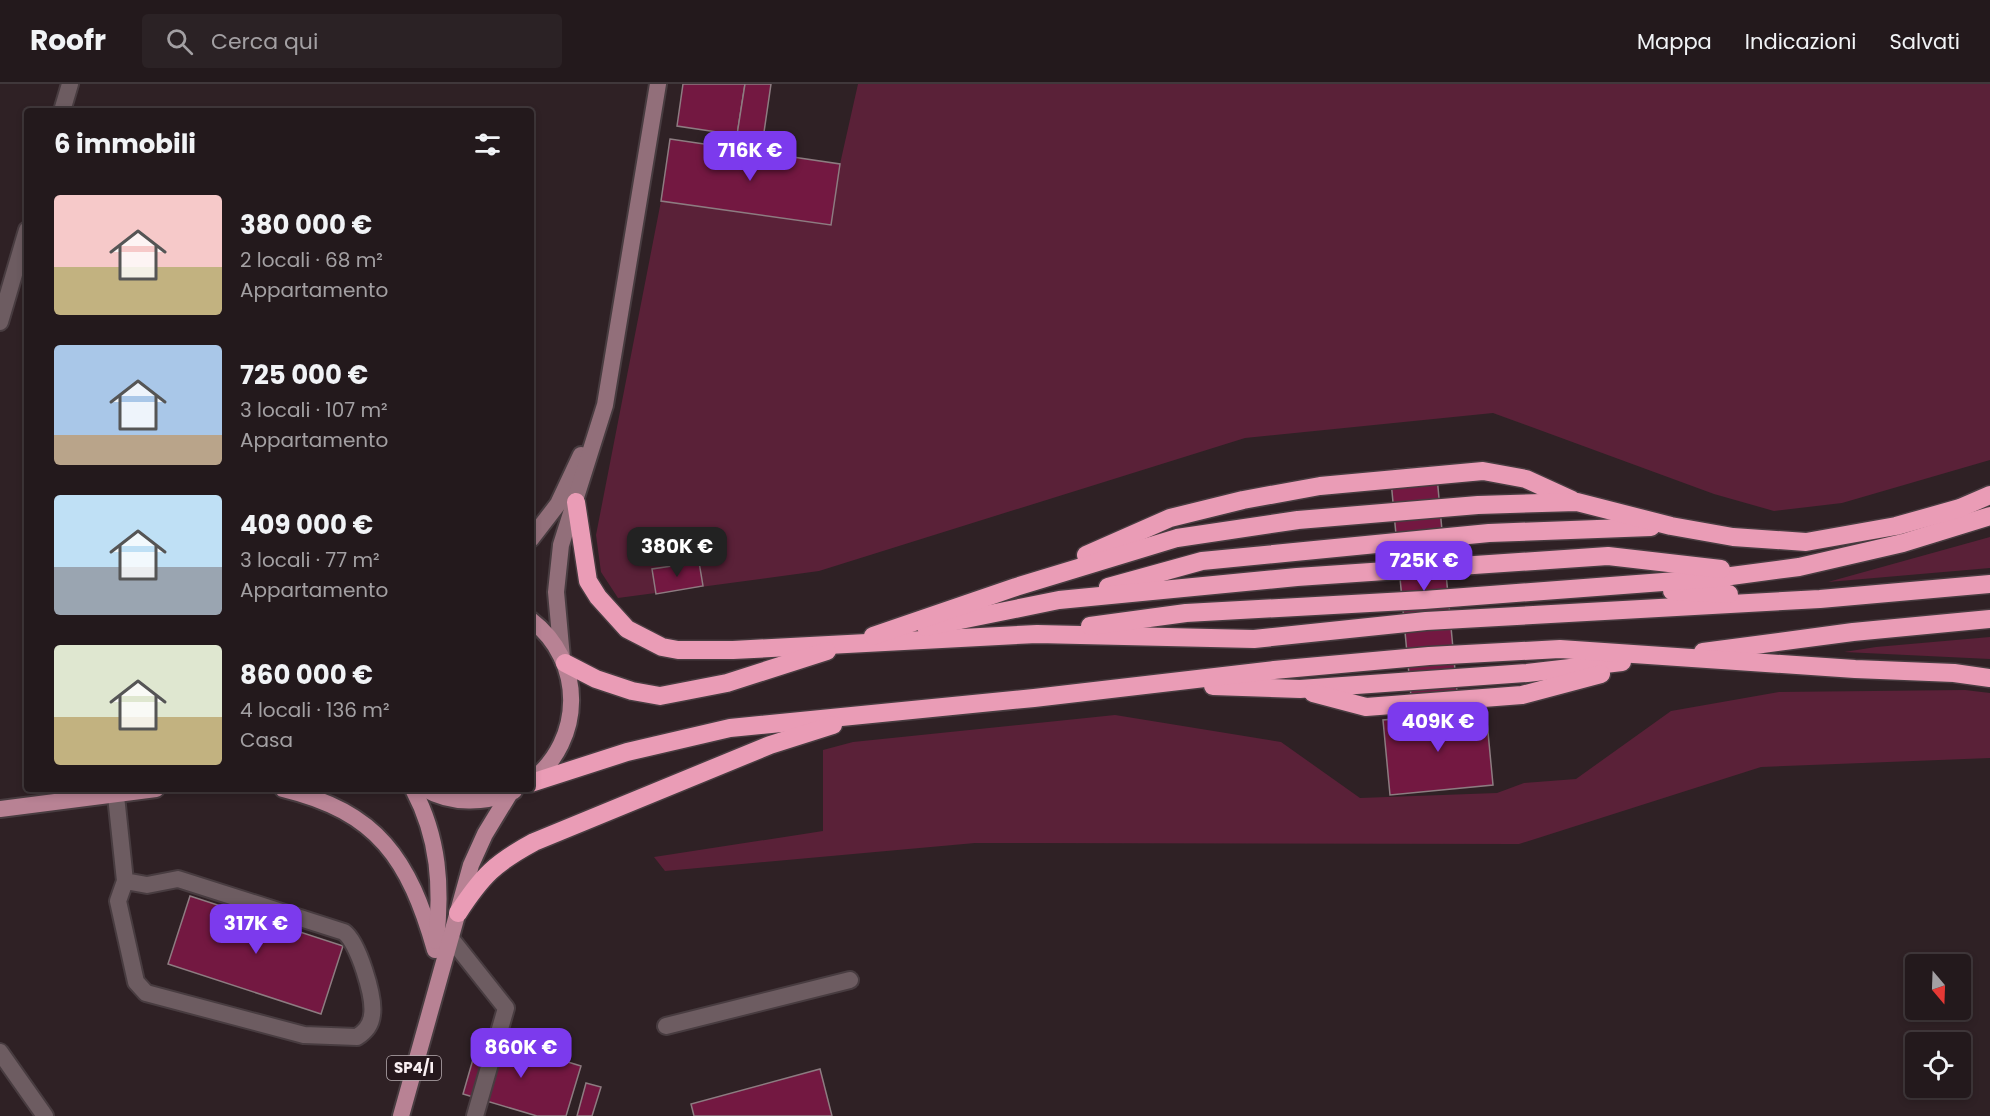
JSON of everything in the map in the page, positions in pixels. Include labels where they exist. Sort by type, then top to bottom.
[{"type":"highway","points":[[1016,587],[1170,518],[1243,500],[1320,486],[1483,471],[1526,479],[1577,502],[1671,526],[1733,537],[1806,542],[1896,526],[1960,508],[1990,495]]},
{"type":"highway","points":[[576,502],[588,581],[616,619],[642,638],[662,647],[702,651],[1037,634],[1254,639],[1426,621],[1820,599],[1990,584]]},
{"type":"highway","points":[[564,661],[596,678],[632,691],[660,696],[727,683],[1016,587],[1178,538],[1276,523],[1457,506],[1577,502]]},
{"type":"highway","points":[[1037,634],[1186,613],[1604,587],[1754,573],[1799,567],[1903,543],[1990,516]]},
{"type":"highway","points":[[854,642],[1059,600],[1202,561],[1489,533],[1671,526]]},
{"type":"highway","points":[[1059,600],[1297,577],[1608,556],[1754,573]]},
{"type":"highway","points":[[1604,587],[1820,599]]},
{"type":"highway","points":[[1153,684],[1300,689],[1366,707],[1510,696],[1661,657],[1853,632],[1990,619]]},
{"type":"highway","points":[[534,781],[627,752],[730,728],[1393,659],[1560,649],[1932,672],[1990,678]]},
{"type":"highway","points":[[458,913],[478,881],[499,863],[534,842],[770,745],[867,714]]},
{"type":"main road","points":[[534,779],[555,756],[567,731],[572,697],[564,661],[557,569],[605,405],[658,84]]},
{"type":"main road","points":[[534,535],[558,504],[605,405]]},
{"type":"main road","points":[[534,623],[547,635],[564,661]]},
{"type":"main road","points":[[0,809],[139,792]]},
{"type":"main road","points":[[292,792],[344,809],[379,836],[415,890],[435,950]]},
{"type":"main road","points":[[414,792],[430,826],[440,886],[427,1020]]},
{"type":"main road","points":[[432,792],[442,796],[470,800],[509,792]]},
{"type":"main road","points":[[427,1020],[477,850],[513,792]]},
{"type":"main road","name":"SP4/I","points":[[401,1116],[427,1020]]},
{"type":"street","points":[[63,108],[70,84]]},
{"type":"street","points":[[0,322],[24,240]]},
{"type":"street","points":[[116,796],[125,881],[118,901],[136,982],[146,993],[304,1035],[357,1037],[369,1026],[372,1016],[371,996],[353,942],[344,932],[178,879],[147,885],[125,881]]},
{"type":"street","points":[[452,940],[506,1008],[476,1116]]},
{"type":"street","points":[[666,1026],[850,980]]},
{"type":"street","points":[[0,1052],[45,1116]]},
{"type":"shaded area","points":[[858,84],[1990,84],[1990,460],[1842,503],[1774,511],[1714,494],[1493,413],[1245,438],[819,571],[618,598],[601,572],[596,535],[661,201],[831,225],[840,164]]},
{"type":"shaded area","points":[[1990,537],[1990,568],[1828,582]]},
{"type":"shaded area","points":[[1990,637],[1990,659],[1844,652],[1876,647]]},
{"type":"shaded area","points":[[1965,690],[1990,693],[1990,758],[1761,767],[1519,844],[975,843],[665,871],[654,857],[823,831],[823,750],[853,742],[1115,715],[1281,742],[1360,798],[1497,793],[1524,783],[1576,779],[1671,711],[1779,692]]},
{"type":"building","points":[[683,84],[745,84],[737,135],[677,126]]},
{"type":"building","points":[[745,84],[771,84],[763,139],[737,135]]},
{"type":"building","points":[[670,139],[840,164],[831,225],[661,201]]},
{"type":"building","points":[[1436,466],[1459,713],[1413,718],[1390,470]]},
{"type":"building","points":[[699,562],[703,586],[656,594],[652,569]]},
{"type":"building","points":[[1486,711],[1493,785],[1390,795],[1383,720]]},
{"type":"building","points":[[190,896],[343,946],[321,1014],[168,964]]},
{"type":"building","points":[[480,1035],[581,1066],[566,1116],[537,1116],[463,1094]]},
{"type":"building","points":[[820,1069],[832,1116],[694,1116],[691,1104]]},
{"type":"building","points":[[586,1083],[601,1087],[592,1116],[577,1116]]}]
